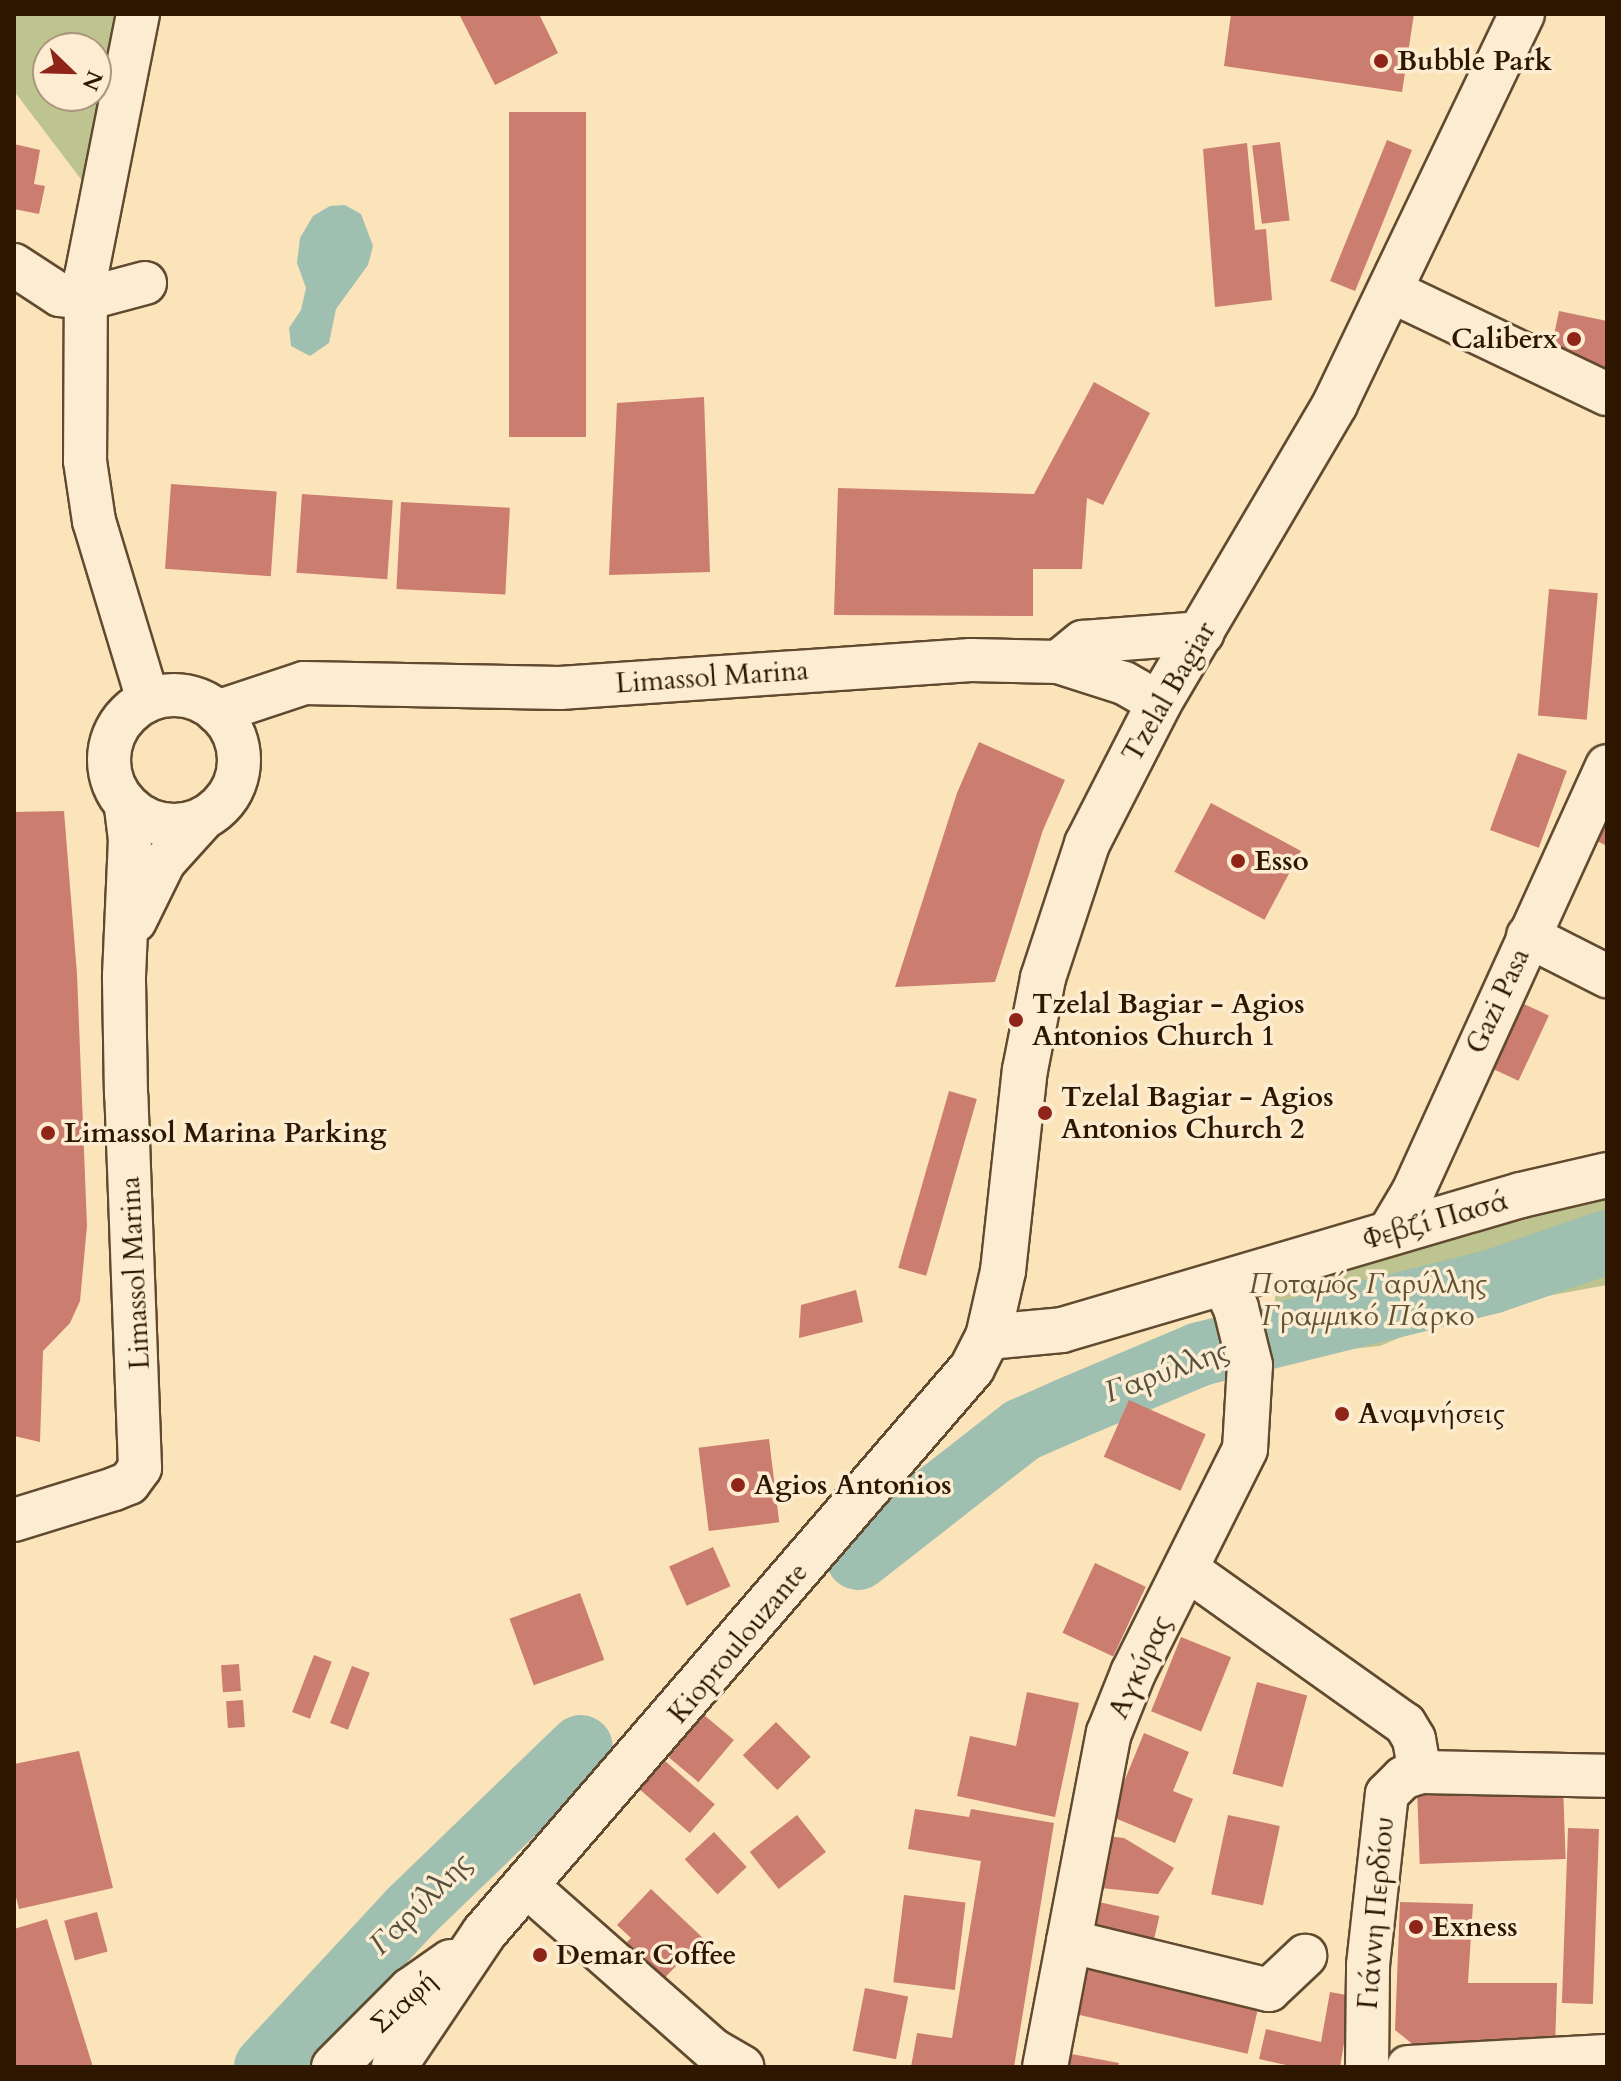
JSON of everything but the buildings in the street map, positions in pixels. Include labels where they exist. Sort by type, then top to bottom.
[{"type":"main road","name":"Tzelal Bagiar","points":[[1481,91],[1501,14]]},
{"type":"main road","name":"Tzelal Bagiar","points":[[988,1337],[1003,1271],[1025,1070],[1043,978],[1087,844],[1159,703],[1203,633],[1335,404],[1391,291],[1481,91],[1522,14]]},
{"type":"main road","name":"Φεβζί Πασά","points":[[988,1337],[1062,1330],[1230,1296],[1388,1234],[1607,1175]]},
{"type":"main road","name":"Αγκύρας","points":[[1045,2067],[1109,1733],[1133,1673],[1188,1570],[1245,1449],[1250,1365],[1230,1296]]},
{"type":"main road","name":"Kioproulouzante","points":[[477,1942],[972,1368],[988,1337]]},
{"type":"main road","name":"Σιαφή","points":[[334,2067],[411,1990],[477,1942]]},
{"type":"main road","points":[[394,2067],[477,1942]]},
{"type":"street","points":[[138,14],[86,276],[89,298],[85,461],[100,544],[148,700],[188,696],[217,712]]},
{"type":"street","points":[[89,298],[102,278],[155,14]]},
{"type":"street","points":[[14,265],[60,295],[89,298],[145,283]]},
{"type":"street","points":[[1391,291],[1607,394]]},
{"type":"street","points":[[1058,662],[1083,642],[1203,633]]},
{"type":"street","name":"Limassol Marina","points":[[128,938],[164,862],[227,797],[239,766],[236,742],[217,712],[304,683],[560,688],[955,661],[1058,662],[1124,683],[1159,703]]},
{"type":"street","name":"Limassol Marina","points":[[14,1520],[129,1483],[140,1468],[126,1095],[130,840],[126,805],[111,779],[109,750],[123,720],[148,700]]},
{"type":"street","name":"Gazi Pasa","points":[[1388,1234],[1413,1192],[1607,766]]},
{"type":"street","points":[[126,805],[161,825],[202,820]]},
{"type":"street","points":[[1528,936],[1607,976]]},
{"type":"street","points":[[1188,1570],[1405,1724],[1414,1739],[1420,1772],[1607,1776]]},
{"type":"street","name":"Γιάννη Περδίου","points":[[1367,2067],[1368,1965],[1382,1818],[1387,1794],[1403,1778],[1420,1772]]},
{"type":"street","points":[[527,1886],[713,2050],[742,2067]]},
{"type":"street","points":[[1068,1941],[1269,1990],[1305,1956]]},
{"type":"street","points":[[1408,2067],[1607,2056]]},
{"type":"green space","points":[[14,14],[122,14],[112,85],[112,32],[32,32],[32,112],[108,112],[96,199],[14,91]]},
{"type":"green space","name":"Ποταμός Γαρύλλης Γραμμικό Πάρκο","points":[[1607,1189],[1607,1285],[1461,1312],[1380,1346],[1273,1357],[1275,1297],[1287,1278]]},
{"type":"shaded area","points":[[345,205],[361,214],[373,246],[368,265],[336,309],[329,343],[310,356],[291,346],[289,328],[301,310],[306,288],[297,263],[300,238],[313,216],[330,206]]},
{"type":"waterway","name":"Γαρύλλης","points":[[858,1558],[1022,1430],[1072,1408],[1200,1354],[1491,1282],[1607,1242]]},
{"type":"waterway","name":"Γαρύλλης","points":[[266,2067],[411,1911],[581,1747]]},
{"type":"place","name":"Bubble Park","points":[[1381,61]]},
{"type":"place","name":"Caliberx","points":[[1574,339]]},
{"type":"place","name":"Esso","points":[[1238,861]]},
{"type":"place","name":"Tzelal Bagiar - Agios Antonios Church 1","points":[[1016,1020]]},
{"type":"place","name":"Tzelal Bagiar - Agios Antonios Church 2","points":[[1045,1113]]},
{"type":"place","name":"Limassol Marina Parking","points":[[48,1133]]},
{"type":"place","name":"Αναμνήσεις","points":[[1342,1414]]},
{"type":"place","name":"Agios Antonios","points":[[738,1485]]},
{"type":"place","name":"Exness","points":[[1416,1927]]},
{"type":"place","name":"Demar Coffee","points":[[540,1955]]}]
